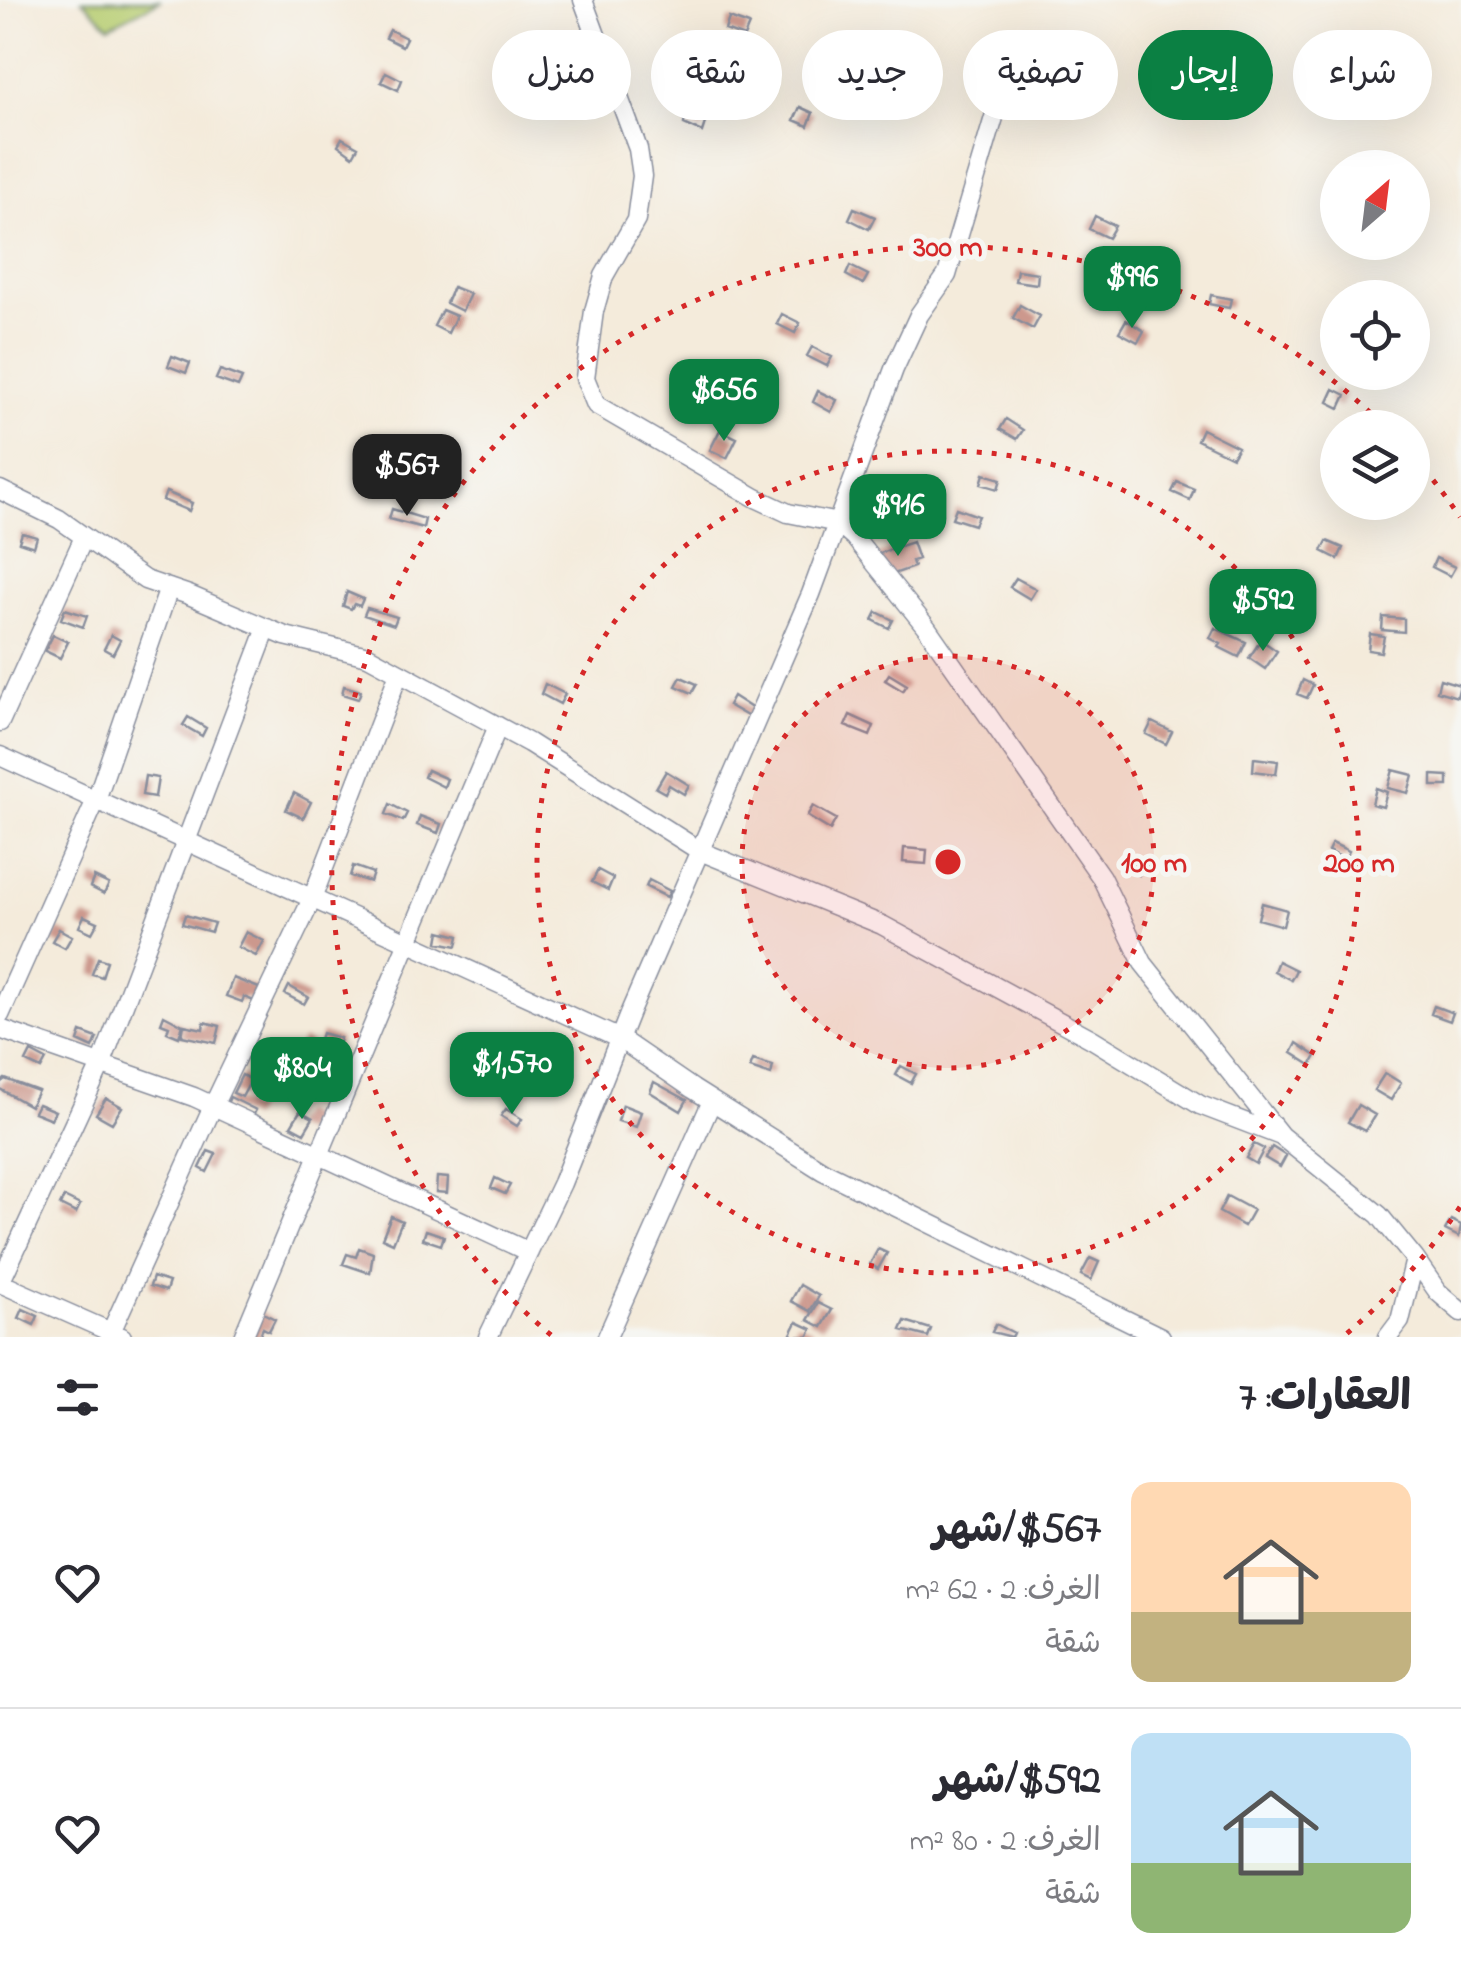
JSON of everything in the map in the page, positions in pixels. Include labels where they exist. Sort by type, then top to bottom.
[{"type":"street","points":[[583,0],[638,150],[642,176],[636,220],[604,276],[594,311],[585,378],[596,405],[756,498],[788,514],[838,523],[854,537],[926,628],[1101,878],[1144,963],[1281,1136],[1379,1214],[1438,1292],[1461,1312]]},
{"type":"street","points":[[488,1337],[562,1183],[810,594],[894,370],[919,315],[947,274],[993,120]]},
{"type":"street","points":[[0,490],[59,519],[145,580],[285,636],[368,656],[498,726],[700,851],[882,925],[1092,1039],[1200,1105],[1281,1136]]},
{"type":"street","points":[[0,722],[84,537]]},
{"type":"street","points":[[0,1015],[96,800],[169,588]]},
{"type":"street","points":[[267,628],[101,1065],[0,1283],[116,1335],[212,1106],[312,898],[399,673]]},
{"type":"street","points":[[244,1337],[498,726]]},
{"type":"street","points":[[0,756],[620,1039],[823,1171],[1161,1337]]},
{"type":"street","points":[[0,1029],[212,1106],[529,1252]]},
{"type":"street","points":[[607,1337],[712,1101]]},
{"type":"street","points":[[1388,1337],[1400,1320],[1414,1259]]},
{"type":"green space","points":[[82,0],[161,0],[109,26]]},
{"type":"building","points":[[729,18],[749,25],[747,30],[725,30]]},
{"type":"building","points":[[390,30],[406,38],[402,46],[386,38]]},
{"type":"building","points":[[386,72],[402,80],[398,90],[381,82]]},
{"type":"building","points":[[800,107],[802,120],[810,120],[808,126],[794,120]]},
{"type":"building","points":[[685,120],[706,120],[702,132],[684,124]]},
{"type":"building","points":[[342,138],[358,147],[353,156],[338,145]]},
{"type":"building","points":[[854,208],[875,217],[869,229],[849,219]]},
{"type":"building","points":[[1095,216],[1115,226],[1108,238],[1089,229]]},
{"type":"building","points":[[850,266],[868,275],[863,284],[846,275]]},
{"type":"building","points":[[1148,266],[1167,276],[1162,286],[1142,276]]},
{"type":"building","points":[[1017,270],[1038,273],[1037,284],[1015,281]]},
{"type":"building","points":[[453,287],[470,294],[462,311],[446,303]]},
{"type":"building","points":[[1211,295],[1231,299],[1229,308],[1209,304]]},
{"type":"building","points":[[1020,305],[1040,316],[1033,329],[1013,318]]},
{"type":"building","points":[[442,310],[456,316],[448,333],[434,326]]},
{"type":"building","points":[[782,314],[800,323],[795,333],[777,324]]},
{"type":"building","points":[[1126,320],[1144,331],[1138,342],[1119,332]]},
{"type":"building","points":[[812,347],[832,357],[827,366],[807,356]]},
{"type":"building","points":[[172,356],[190,363],[186,373],[168,366]]},
{"type":"building","points":[[220,370],[242,378],[238,387],[216,379]]},
{"type":"building","points":[[1334,390],[1346,395],[1340,408],[1328,402]]},
{"type":"building","points":[[818,391],[837,400],[831,412],[813,402]]},
{"type":"building","points":[[1006,419],[1023,430],[1017,439],[1000,429]]},
{"type":"building","points":[[1202,429],[1238,447],[1232,457],[1197,440]]},
{"type":"building","points":[[720,430],[737,438],[727,458],[710,450]]},
{"type":"building","points":[[984,474],[1001,479],[998,489],[981,484]]},
{"type":"building","points":[[1177,482],[1194,489],[1190,500],[1172,492]]},
{"type":"building","points":[[166,492],[192,503],[189,511],[163,500]]},
{"type":"building","points":[[956,508],[978,516],[974,525],[952,518]]},
{"type":"building","points":[[392,509],[425,519],[423,528],[389,519]]},
{"type":"building","points":[[22,533],[37,537],[34,547],[19,542]]},
{"type":"building","points":[[1327,541],[1343,548],[1338,559],[1322,551]]},
{"type":"building","points":[[912,542],[918,559],[912,561],[914,567],[885,577],[877,554]]},
{"type":"building","points":[[1436,558],[1455,567],[1450,576],[1432,567]]},
{"type":"building","points":[[1016,578],[1036,589],[1030,599],[1010,587]]},
{"type":"building","points":[[347,592],[363,599],[360,606],[343,606]]},
{"type":"building","points":[[1282,596],[1292,602],[1284,617],[1274,611]]},
{"type":"building","points":[[1236,606],[1255,617],[1251,625],[1231,614]]},
{"type":"building","points":[[367,608],[397,617],[394,625],[364,615]]},
{"type":"building","points":[[65,609],[87,616],[83,627],[61,619]]},
{"type":"building","points":[[877,612],[893,620],[889,628],[873,620]]},
{"type":"building","points":[[1383,617],[1404,619],[1404,632],[1382,630]]},
{"type":"building","points":[[1215,628],[1246,642],[1239,657],[1210,638]]},
{"type":"building","points":[[1370,634],[1384,636],[1381,652],[1368,650]]},
{"type":"building","points":[[53,635],[68,642],[60,658],[45,651]]},
{"type":"building","points":[[111,635],[120,640],[113,654],[104,649]]},
{"type":"building","points":[[1261,640],[1277,651],[1265,669],[1249,658]]},
{"type":"building","points":[[889,674],[907,685],[903,691],[885,680]]},
{"type":"building","points":[[681,677],[697,684],[692,693],[676,686]]},
{"type":"building","points":[[1440,679],[1460,685],[1457,697],[1437,691]]},
{"type":"building","points":[[1303,680],[1313,685],[1307,698],[1297,694]]},
{"type":"building","points":[[545,684],[565,694],[560,704],[541,694]]},
{"type":"building","points":[[344,686],[361,691],[358,699],[342,694]]},
{"type":"building","points":[[733,696],[753,709],[749,717],[728,705]]},
{"type":"building","points":[[850,715],[874,726],[870,736],[845,726]]},
{"type":"building","points":[[188,717],[206,728],[202,736],[183,725]]},
{"type":"building","points":[[1152,722],[1172,732],[1166,744],[1146,734]]},
{"type":"building","points":[[1254,758],[1278,761],[1276,774],[1253,771]]},
{"type":"building","points":[[427,770],[447,779],[444,787],[424,777]]},
{"type":"building","points":[[1393,770],[1413,775],[1408,793],[1388,788]]},
{"type":"building","points":[[666,771],[689,785],[684,794],[669,785],[665,793],[656,788]]},
{"type":"building","points":[[1432,775],[1448,776],[1448,786],[1432,786]]},
{"type":"building","points":[[145,776],[158,778],[155,797],[142,795]]},
{"type":"building","points":[[1376,788],[1387,792],[1383,807],[1372,804]]},
{"type":"building","points":[[294,793],[311,802],[303,818],[286,810]]},
{"type":"building","points":[[390,804],[407,813],[403,821],[386,814]]},
{"type":"building","points":[[813,806],[836,819],[830,830],[807,816]]},
{"type":"building","points":[[420,816],[441,824],[438,833],[417,825]]},
{"type":"building","points":[[1332,843],[1349,851],[1345,859],[1328,851]]},
{"type":"building","points":[[904,848],[927,850],[926,864],[903,862]]},
{"type":"building","points":[[1126,855],[1144,865],[1139,875],[1120,864]]},
{"type":"building","points":[[353,866],[373,873],[370,882],[350,876]]},
{"type":"building","points":[[598,870],[613,878],[608,890],[592,882]]},
{"type":"building","points":[[94,877],[109,884],[104,894],[90,887]]},
{"type":"building","points":[[649,880],[670,891],[667,897],[646,887]]},
{"type":"building","points":[[1262,903],[1287,910],[1283,926],[1258,919]]},
{"type":"building","points":[[185,915],[214,923],[211,932],[182,924]]},
{"type":"building","points":[[84,916],[98,922],[92,933],[79,927]]},
{"type":"building","points":[[59,929],[72,936],[65,948],[52,941]]},
{"type":"building","points":[[440,931],[459,936],[457,946],[438,942]]},
{"type":"building","points":[[246,932],[264,941],[256,956],[238,947]]},
{"type":"building","points":[[98,958],[107,961],[102,977],[92,974]]},
{"type":"building","points":[[1278,961],[1296,970],[1291,980],[1274,971]]},
{"type":"building","points":[[233,978],[259,988],[254,1001],[244,997],[242,1002],[226,996]]},
{"type":"building","points":[[289,986],[308,997],[304,1004],[285,994]]},
{"type":"building","points":[[1434,1006],[1453,1013],[1450,1021],[1431,1014]]},
{"type":"building","points":[[164,1015],[183,1025],[179,1037],[167,1032],[169,1026],[161,1023]]},
{"type":"building","points":[[204,1022],[220,1026],[216,1043],[182,1036],[184,1025],[203,1029]]},
{"type":"building","points":[[81,1032],[97,1038],[93,1048],[78,1041]]},
{"type":"building","points":[[322,1033],[340,1038],[337,1048],[319,1042]]},
{"type":"building","points":[[303,1039],[312,1044],[303,1061],[294,1057]]},
{"type":"building","points":[[1297,1043],[1316,1056],[1311,1065],[1292,1053]]},
{"type":"building","points":[[31,1052],[46,1060],[41,1069],[26,1062]]},
{"type":"building","points":[[293,1059],[303,1061],[299,1078],[289,1075]]},
{"type":"building","points":[[753,1060],[773,1066],[771,1075],[750,1068]]},
{"type":"building","points":[[901,1066],[916,1074],[911,1083],[896,1075]]},
{"type":"building","points":[[1385,1073],[1401,1083],[1391,1100],[1374,1090]]},
{"type":"building","points":[[242,1075],[251,1080],[242,1097],[233,1093]]},
{"type":"building","points":[[5,1079],[38,1091],[30,1106],[0,1089]]},
{"type":"building","points":[[654,1082],[687,1100],[681,1111],[650,1092]]},
{"type":"building","points":[[230,1097],[256,1110],[251,1119],[226,1106]]},
{"type":"building","points":[[106,1098],[122,1107],[112,1123],[96,1114]]},
{"type":"building","points":[[38,1104],[55,1111],[51,1119],[34,1112]]},
{"type":"building","points":[[623,1105],[641,1112],[636,1127],[618,1121]]},
{"type":"building","points":[[1358,1105],[1375,1115],[1365,1131],[1348,1122]]},
{"type":"building","points":[[506,1109],[522,1119],[517,1126],[501,1116]]},
{"type":"building","points":[[300,1111],[313,1118],[304,1133],[291,1126]]},
{"type":"building","points":[[1254,1144],[1264,1149],[1256,1164],[1246,1158]]},
{"type":"building","points":[[1272,1147],[1286,1156],[1280,1167],[1265,1158]]},
{"type":"building","points":[[208,1151],[216,1154],[207,1172],[200,1168]]},
{"type":"building","points":[[437,1177],[448,1178],[447,1193],[436,1192]]},
{"type":"building","points":[[495,1178],[510,1185],[505,1194],[491,1188]]},
{"type":"building","points":[[1227,1196],[1253,1210],[1244,1226],[1219,1212]]},
{"type":"building","points":[[64,1197],[80,1205],[76,1213],[60,1205]]},
{"type":"building","points":[[391,1216],[402,1221],[393,1243],[382,1238]]},
{"type":"building","points":[[1451,1220],[1461,1225],[1459,1237],[1445,1230]]},
{"type":"building","points":[[426,1230],[444,1236],[441,1245],[423,1239]]},
{"type":"building","points":[[359,1248],[373,1253],[370,1273],[343,1264],[347,1254],[356,1257]]},
{"type":"building","points":[[878,1249],[887,1253],[878,1269],[870,1264]]},
{"type":"building","points":[[1090,1258],[1099,1262],[1091,1280],[1081,1275]]},
{"type":"building","points":[[153,1277],[169,1282],[166,1291],[150,1286]]},
{"type":"building","points":[[800,1285],[819,1296],[810,1311],[791,1301]]},
{"type":"building","points":[[818,1303],[832,1310],[822,1327],[808,1320]]},
{"type":"building","points":[[23,1309],[38,1316],[34,1325],[19,1318]]},
{"type":"building","points":[[259,1311],[275,1319],[269,1331],[263,1328],[259,1337],[246,1337]]},
{"type":"building","points":[[905,1321],[931,1329],[928,1337],[901,1330]]},
{"type":"building","points":[[797,1322],[812,1329],[808,1337],[790,1336]]},
{"type":"building","points":[[996,1324],[1014,1333],[1012,1337],[992,1332]]}]
